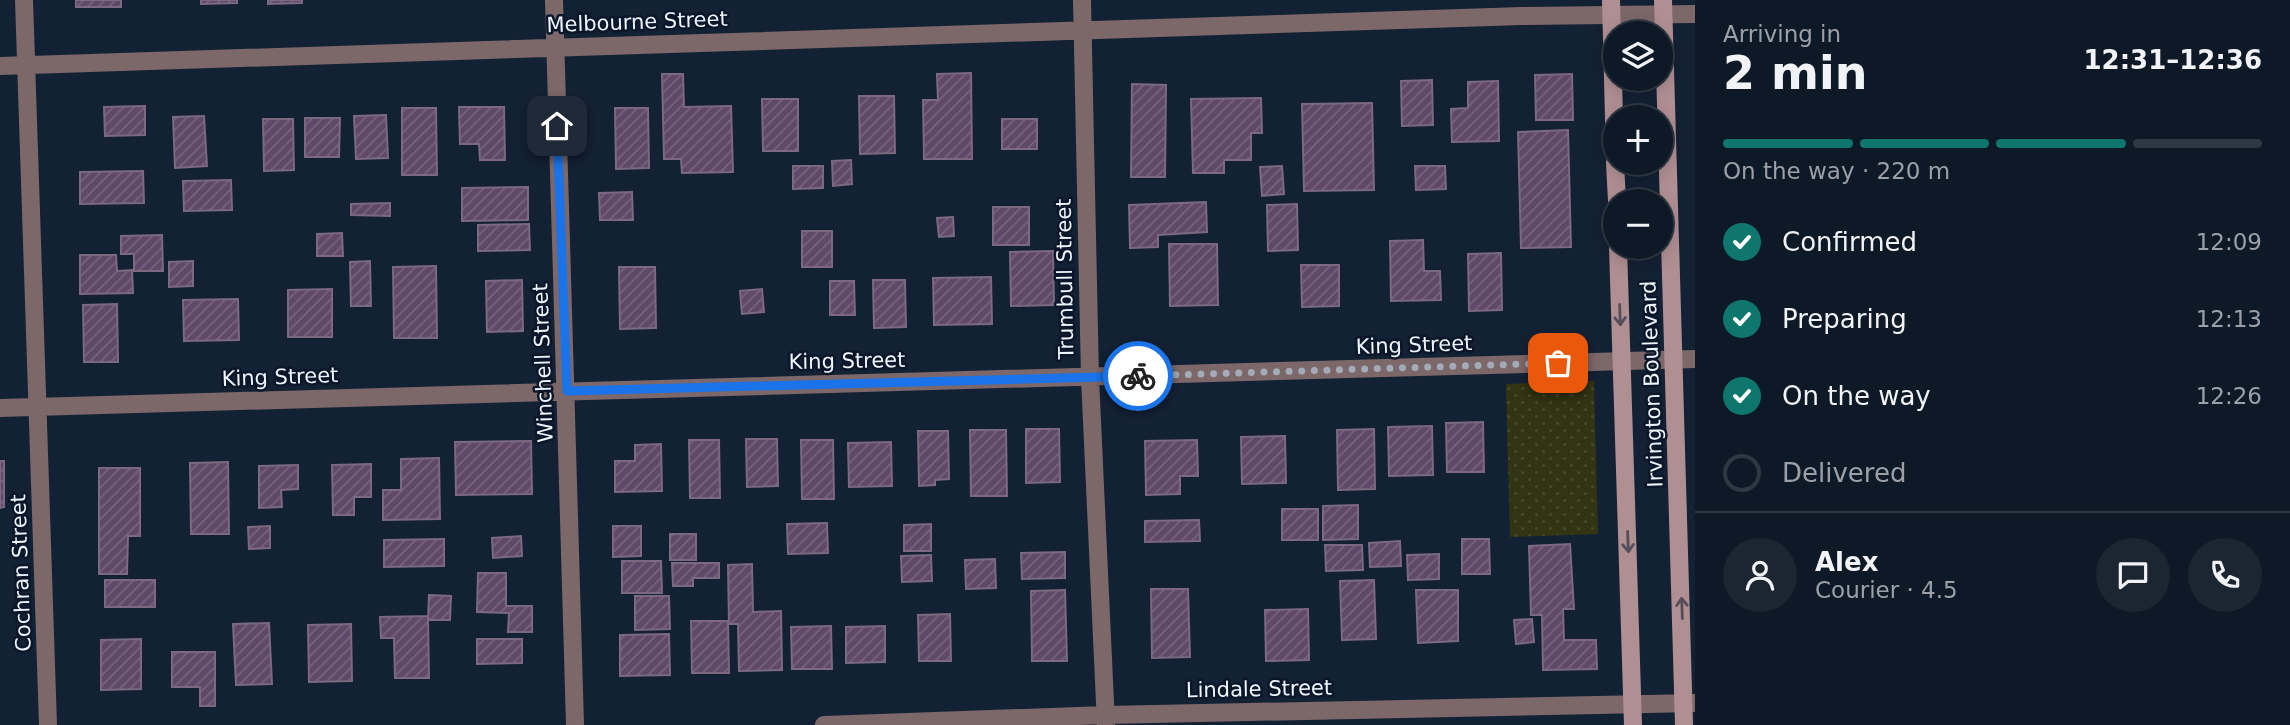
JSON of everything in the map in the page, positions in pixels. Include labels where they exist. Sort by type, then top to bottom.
[{"type":"main road","points":[[1611,7],[1614,105]]},
{"type":"main road","name":"Irvington Boulevard","points":[[1663,7],[1674,359],[1690,703],[1684,725]]},
{"type":"main road","name":"Irvington Boulevard","points":[[1618,259],[1633,725]]},
{"type":"street","name":"Cochran Street","points":[[24,0],[48,725]]},
{"type":"street","name":"Winchell Street","points":[[554,0],[575,725]]},
{"type":"street","name":"Trumbull Street","points":[[1082,0],[1090,378],[1106,720]]},
{"type":"street","name":"Melbourne Street","points":[[0,66],[1083,31],[1611,7],[1663,7],[1695,14]]},
{"type":"street","name":"King Street","points":[[0,408],[1695,359]]},
{"type":"street","name":"Lindale Street","points":[[824,725],[1106,720],[1690,703]]},
{"type":"green space","points":[[1594,381],[1598,534],[1510,537],[1506,384]]},
{"type":"building","points":[[76,0],[121,0],[121,7],[76,7]]},
{"type":"building","points":[[201,0],[237,0],[237,3],[201,4]]},
{"type":"building","points":[[268,0],[302,0],[302,3],[268,4]]},
{"type":"building","points":[[971,73],[972,159],[924,159],[923,100],[938,100],[937,74]]},
{"type":"building","points":[[662,74],[683,74],[684,107],[731,106],[733,172],[682,173],[681,159],[664,159]]},
{"type":"building","points":[[1572,74],[1573,120],[1536,120],[1535,75]]},
{"type":"building","points":[[1432,80],[1433,125],[1402,126],[1401,81]]},
{"type":"building","points":[[1498,81],[1499,141],[1452,142],[1451,109],[1468,108],[1468,82]]},
{"type":"building","points":[[1132,84],[1166,85],[1165,177],[1131,177]]},
{"type":"building","points":[[859,96],[894,96],[895,153],[860,154]]},
{"type":"building","points":[[1261,98],[1262,133],[1251,133],[1251,160],[1224,160],[1224,173],[1193,173],[1191,99]]},
{"type":"building","points":[[762,99],[798,99],[798,151],[763,151]]},
{"type":"building","points":[[1372,103],[1374,190],[1304,191],[1302,104]]},
{"type":"building","points":[[145,106],[145,135],[105,136],[104,107]]},
{"type":"building","points":[[459,107],[504,107],[505,160],[480,160],[479,144],[460,144]]},
{"type":"building","points":[[402,108],[436,108],[437,175],[402,175]]},
{"type":"building","points":[[615,108],[648,108],[649,168],[616,169]]},
{"type":"building","points":[[386,115],[388,158],[356,159],[354,116]]},
{"type":"building","points":[[204,116],[207,166],[175,168],[173,117]]},
{"type":"building","points":[[305,118],[340,118],[339,157],[305,157]]},
{"type":"building","points":[[263,119],[293,119],[294,170],[264,171]]},
{"type":"building","points":[[1002,119],[1037,119],[1037,149],[1002,149]]},
{"type":"building","points":[[1568,130],[1571,247],[1521,248],[1518,132]]},
{"type":"building","points":[[851,160],[852,184],[833,186],[832,161]]},
{"type":"building","points":[[793,166],[823,166],[823,188],[793,189]]},
{"type":"building","points":[[1282,166],[1284,194],[1262,196],[1260,167]]},
{"type":"building","points":[[1415,166],[1445,166],[1446,189],[1416,190]]},
{"type":"building","points":[[143,171],[144,203],[80,204],[80,172]]},
{"type":"building","points":[[231,180],[232,210],[184,211],[183,181]]},
{"type":"building","points":[[528,187],[528,220],[462,221],[462,188]]},
{"type":"building","points":[[632,192],[633,220],[600,220],[599,193]]},
{"type":"building","points":[[1206,202],[1207,232],[1158,235],[1158,247],[1130,248],[1129,205]]},
{"type":"building","points":[[390,203],[390,216],[351,215],[351,204]]},
{"type":"building","points":[[1297,204],[1298,250],[1268,251],[1267,205]]},
{"type":"building","points":[[993,207],[1029,207],[1029,245],[993,245]]},
{"type":"building","points":[[953,217],[954,236],[939,237],[937,218]]},
{"type":"building","points":[[529,224],[530,250],[478,251],[478,225]]},
{"type":"building","points":[[802,231],[832,231],[832,267],[802,267]]},
{"type":"building","points":[[342,233],[343,256],[317,256],[317,234]]},
{"type":"building","points":[[162,235],[163,271],[134,271],[134,254],[121,254],[121,236]]},
{"type":"building","points":[[1423,240],[1424,271],[1440,271],[1441,300],[1391,301],[1390,241]]},
{"type":"building","points":[[1169,244],[1217,244],[1218,305],[1170,306]]},
{"type":"building","points":[[1053,251],[1054,305],[1011,306],[1010,252]]},
{"type":"building","points":[[1501,253],[1502,310],[1469,311],[1468,254]]},
{"type":"building","points":[[80,255],[116,255],[117,271],[132,270],[133,293],[80,294]]},
{"type":"building","points":[[193,261],[193,286],[169,287],[169,262]]},
{"type":"building","points":[[370,261],[371,306],[351,306],[350,262]]},
{"type":"building","points":[[1301,265],[1339,265],[1339,306],[1302,307]]},
{"type":"building","points":[[436,266],[437,338],[394,338],[393,267]]},
{"type":"building","points":[[619,267],[655,267],[656,328],[620,329]]},
{"type":"building","points":[[991,277],[992,324],[934,325],[933,278]]},
{"type":"building","points":[[522,280],[523,331],[487,332],[486,281]]},
{"type":"building","points":[[873,280],[905,280],[906,327],[874,328]]},
{"type":"building","points":[[830,281],[854,281],[855,315],[830,315]]},
{"type":"building","points":[[332,289],[332,337],[288,337],[288,290]]},
{"type":"building","points":[[762,289],[764,312],[742,314],[740,291]]},
{"type":"building","points":[[238,299],[239,340],[184,341],[183,300]]},
{"type":"building","points":[[117,304],[118,362],[84,362],[83,305]]},
{"type":"building","points":[[1483,422],[1484,472],[1447,472],[1446,423]]},
{"type":"building","points":[[1432,426],[1433,475],[1389,476],[1388,427]]},
{"type":"building","points":[[1026,429],[1059,429],[1060,482],[1026,483]]},
{"type":"building","points":[[1374,429],[1375,489],[1338,490],[1337,430]]},
{"type":"building","points":[[970,430],[1006,430],[1007,496],[971,496]]},
{"type":"building","points":[[918,431],[948,431],[949,479],[935,480],[935,485],[919,486]]},
{"type":"building","points":[[1285,436],[1286,483],[1242,484],[1241,437]]},
{"type":"building","points":[[746,439],[777,439],[778,486],[747,487]]},
{"type":"building","points":[[689,440],[719,440],[720,498],[690,498]]},
{"type":"building","points":[[801,440],[833,440],[834,499],[802,499]]},
{"type":"building","points":[[1197,440],[1198,476],[1180,476],[1180,494],[1146,495],[1145,441]]},
{"type":"building","points":[[531,441],[532,494],[456,495],[455,442]]},
{"type":"building","points":[[891,442],[892,486],[849,487],[848,443]]},
{"type":"building","points":[[661,444],[662,491],[615,492],[615,461],[635,461],[635,445]]},
{"type":"building","points":[[439,458],[440,519],[383,520],[383,490],[401,490],[401,459]]},
{"type":"building","points":[[0,461],[4,461],[4,507],[0,508]]},
{"type":"building","points":[[228,462],[229,534],[191,534],[190,463]]},
{"type":"building","points":[[371,464],[371,497],[354,497],[354,515],[333,515],[332,465]]},
{"type":"building","points":[[298,465],[298,489],[281,490],[282,507],[259,508],[259,466]]},
{"type":"building","points":[[99,468],[140,468],[140,536],[128,536],[127,574],[99,574]]},
{"type":"building","points":[[1358,505],[1358,539],[1323,540],[1323,506]]},
{"type":"building","points":[[1282,509],[1318,509],[1318,540],[1282,540]]},
{"type":"building","points":[[1199,520],[1200,541],[1145,542],[1145,521]]},
{"type":"building","points":[[827,523],[828,553],[788,554],[787,524]]},
{"type":"building","points":[[931,524],[931,551],[904,551],[904,525]]},
{"type":"building","points":[[270,526],[270,548],[249,549],[248,527]]},
{"type":"building","points":[[613,526],[641,526],[641,556],[613,557]]},
{"type":"building","points":[[670,534],[696,534],[696,560],[670,560]]},
{"type":"building","points":[[521,536],[522,556],[493,558],[492,538]]},
{"type":"building","points":[[444,539],[444,566],[384,567],[384,540]]},
{"type":"building","points":[[1462,539],[1489,539],[1490,574],[1462,574]]},
{"type":"building","points":[[1400,541],[1401,566],[1370,567],[1369,543]]},
{"type":"building","points":[[1570,544],[1574,609],[1563,609],[1564,640],[1596,640],[1597,669],[1543,670],[1542,615],[1531,615],[1529,546]]},
{"type":"building","points":[[1325,545],[1362,545],[1363,570],[1326,571]]},
{"type":"building","points":[[1065,552],[1065,578],[1022,579],[1021,553]]},
{"type":"building","points":[[1439,554],[1439,579],[1408,580],[1407,555]]},
{"type":"building","points":[[931,555],[932,581],[902,582],[901,556]]},
{"type":"building","points":[[995,559],[996,588],[966,589],[965,560]]},
{"type":"building","points":[[622,561],[661,561],[662,593],[622,593]]},
{"type":"building","points":[[672,563],[719,563],[719,578],[693,578],[693,586],[673,586]]},
{"type":"building","points":[[752,564],[753,612],[781,611],[782,670],[739,671],[738,624],[729,624],[728,565]]},
{"type":"building","points":[[478,573],[506,573],[506,606],[532,606],[532,632],[508,632],[509,613],[477,612]]},
{"type":"building","points":[[105,580],[155,580],[155,607],[105,607]]},
{"type":"building","points":[[1374,580],[1376,639],[1342,640],[1340,581]]},
{"type":"building","points":[[1151,589],[1188,589],[1190,657],[1152,658]]},
{"type":"building","points":[[1065,590],[1067,661],[1032,661],[1031,591]]},
{"type":"building","points":[[1416,590],[1458,590],[1458,641],[1418,643]]},
{"type":"building","points":[[429,595],[451,596],[450,620],[428,620]]},
{"type":"building","points":[[635,596],[669,596],[670,629],[635,630]]},
{"type":"building","points":[[1308,609],[1309,660],[1266,661],[1265,610]]},
{"type":"building","points":[[950,614],[951,661],[919,661],[918,615]]},
{"type":"building","points":[[428,616],[429,678],[395,678],[394,638],[381,638],[380,617]]},
{"type":"building","points":[[1532,619],[1534,642],[1516,644],[1514,620]]},
{"type":"building","points":[[691,621],[728,621],[729,673],[692,673]]},
{"type":"building","points":[[269,623],[272,684],[236,685],[233,624]]},
{"type":"building","points":[[351,624],[352,681],[309,682],[308,625]]},
{"type":"building","points":[[831,626],[832,669],[792,669],[791,627]]},
{"type":"building","points":[[885,626],[885,662],[846,663],[846,627]]},
{"type":"building","points":[[669,634],[670,675],[620,676],[620,635]]},
{"type":"building","points":[[141,639],[141,689],[101,690],[101,640]]},
{"type":"building","points":[[477,639],[522,639],[522,663],[477,664]]},
{"type":"building","points":[[172,652],[215,652],[215,706],[200,706],[200,687],[172,687]]},
{"type":"way so far","points":[[1138,376],[1558,363]]},
{"type":"route","points":[[557,126],[567,391],[1138,376]]}]
